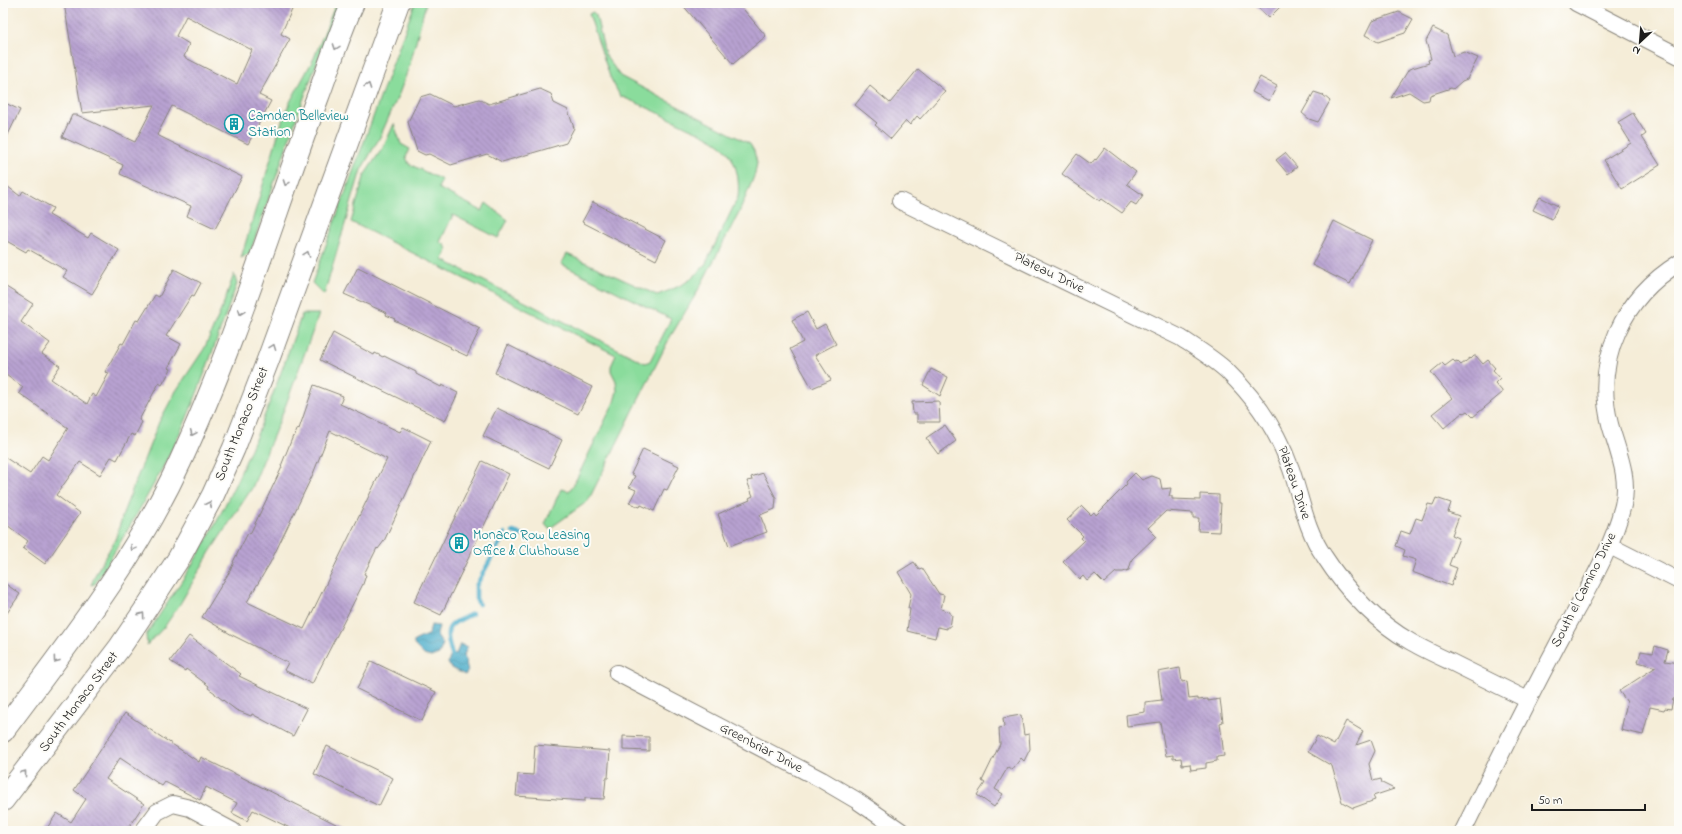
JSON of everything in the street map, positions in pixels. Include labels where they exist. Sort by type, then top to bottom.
[{"type":"main road","points":[[3,731],[92,611],[121,568],[154,514],[180,463],[224,357],[299,146],[353,3]]},
{"type":"main road","name":"South Monaco Street","points":[[3,800],[137,623],[179,558],[210,501],[234,448],[273,346],[398,3]]},
{"type":"street","points":[[1576,3],[1679,56]]},
{"type":"street","name":"Plateau Drive","points":[[900,201],[1181,338],[1215,360],[1250,396],[1265,416],[1280,441],[1291,468],[1307,523],[1323,555],[1345,586],[1363,606],[1411,642],[1528,700]]},
{"type":"street","name":"South el Camino Drive","points":[[1463,831],[1528,700],[1610,546],[1624,504],[1625,490],[1620,455],[1610,424],[1606,401],[1606,379],[1610,352],[1617,331],[1628,311],[1637,299],[1656,279],[1679,263]]},
{"type":"street","points":[[1610,546],[1679,581]]},
{"type":"street","name":"Greenbriar Drive","points":[[617,673],[822,780],[856,800],[900,831]]},
{"type":"street","points":[[144,831],[157,812],[172,804],[190,808],[233,831]]},
{"type":"green space","points":[[336,3],[339,3],[295,122],[250,253],[241,258],[283,118],[314,58]]},
{"type":"green space","points":[[415,3],[426,3],[410,64],[399,94],[380,137],[361,170],[324,295],[312,283]]},
{"type":"green space","points":[[593,12],[596,15],[605,54],[620,76],[750,144],[754,151],[757,163],[755,174],[739,213],[696,294],[669,339],[588,501],[549,529],[545,524],[561,489],[569,491],[574,484],[614,402],[617,391],[616,381],[611,371],[611,366],[616,355],[351,222],[365,174],[384,146],[394,124],[401,144],[410,149],[406,157],[409,164],[442,180],[438,188],[482,211],[486,203],[508,220],[498,238],[453,215],[440,242],[445,245],[447,249],[443,260],[645,363],[650,361],[671,319],[561,264],[567,254],[657,295],[678,287],[696,275],[706,263],[738,197],[738,176],[731,156],[718,143],[701,133],[620,96],[610,77],[589,14]]},
{"type":"green space","points":[[234,274],[237,284],[193,403],[176,442],[143,504],[95,584],[91,585],[97,571],[115,540],[125,508],[159,422],[176,391],[204,349],[222,308]]},
{"type":"green space","points":[[302,314],[319,314],[285,407],[252,488],[210,552],[180,604],[165,626],[147,645],[146,635],[178,588],[198,555],[236,482],[266,411]]},
{"type":"water","points":[[431,625],[439,626],[437,635],[443,644],[439,654],[431,657],[424,655],[414,645],[414,641],[429,634]]},
{"type":"water","points":[[460,644],[467,647],[464,655],[468,671],[465,675],[451,668],[448,663],[450,657],[456,654]]},
{"type":"building","name":"Camden Belleview Station","points":[[64,3],[295,3],[281,34],[290,39],[259,95],[271,101],[248,144],[172,106],[157,135],[242,177],[215,229],[187,216],[191,206],[120,174],[123,165],[62,137],[72,115],[77,115],[135,142],[154,105],[82,113]],"holes":[[[186,16],[252,50],[237,84],[184,57],[189,44],[176,36]]]},
{"type":"building","points":[[681,3],[738,3],[766,36],[733,64]]},
{"type":"building","points":[[1253,3],[1284,3],[1269,18]]},
{"type":"building","points":[[1399,12],[1413,19],[1405,33],[1378,42],[1365,35],[1372,21]]},
{"type":"building","points":[[1433,28],[1447,35],[1453,56],[1464,52],[1478,58],[1467,79],[1462,81],[1453,89],[1451,88],[1430,95],[1429,100],[1423,101],[1409,92],[1391,98],[1409,69],[1429,63],[1428,60],[1431,59],[1426,41]]},
{"type":"building","points":[[918,69],[945,91],[920,119],[917,116],[910,125],[906,121],[891,139],[875,125],[877,123],[855,105],[870,86],[890,103]]},
{"type":"building","points":[[1260,77],[1277,86],[1269,101],[1252,92]]},
{"type":"building","points":[[540,89],[551,94],[554,103],[568,110],[574,128],[566,143],[502,162],[487,154],[451,165],[429,154],[425,155],[417,151],[408,122],[420,97],[430,94],[454,106],[479,99],[489,104]]},
{"type":"building","points":[[1314,92],[1323,95],[1330,101],[1318,122],[1309,119],[1302,113]]},
{"type":"building","points":[[3,102],[20,110],[3,145]]},
{"type":"building","points":[[1633,113],[1646,134],[1642,137],[1660,165],[1622,189],[1604,160],[1631,143],[1618,122]]},
{"type":"building","points":[[1105,148],[1136,172],[1127,184],[1143,195],[1136,205],[1131,202],[1122,213],[1102,199],[1100,201],[1062,174],[1077,154],[1091,164]]},
{"type":"building","points":[[1285,153],[1297,167],[1288,174],[1276,160]]},
{"type":"building","points":[[3,183],[20,196],[23,191],[53,208],[49,215],[88,238],[91,233],[119,250],[92,294],[63,277],[67,271],[28,249],[26,252],[3,239]]},
{"type":"building","points":[[1540,197],[1558,206],[1552,219],[1533,210]]},
{"type":"building","points":[[593,202],[666,240],[656,260],[582,222]]},
{"type":"building","points":[[1334,221],[1372,240],[1350,284],[1312,265]]},
{"type":"building","points":[[358,267],[480,329],[467,356],[394,320],[395,319],[386,315],[387,313],[344,294]]},
{"type":"building","points":[[174,269],[201,283],[194,296],[192,295],[166,336],[181,344],[168,368],[171,369],[162,385],[159,383],[139,420],[142,422],[135,436],[131,434],[117,460],[111,457],[100,475],[80,462],[56,495],[80,513],[45,564],[23,548],[28,541],[3,522],[3,456],[30,474],[42,456],[48,460],[68,428],[19,393],[23,387],[3,373],[3,285],[33,304],[21,322],[50,343],[42,354],[60,366],[51,379],[87,404],[92,394],[96,397],[109,373],[105,372],[121,343],[123,344],[136,320],[139,321],[155,295],[159,297]]},
{"type":"building","points":[[807,312],[816,329],[825,324],[836,344],[815,355],[831,380],[812,388],[790,349],[803,342],[792,320]]},
{"type":"building","points":[[333,333],[374,355],[375,353],[383,357],[384,356],[416,372],[416,374],[441,387],[442,385],[458,393],[445,421],[320,360]]},
{"type":"building","points":[[508,345],[592,387],[578,414],[495,373]]},
{"type":"building","points":[[1476,356],[1483,364],[1488,360],[1495,368],[1493,370],[1500,378],[1495,383],[1502,393],[1473,417],[1467,411],[1464,413],[1463,412],[1444,428],[1432,414],[1452,398],[1431,372],[1442,363],[1445,366],[1453,360],[1455,362],[1457,361],[1461,365]]},
{"type":"building","points":[[931,369],[948,377],[940,396],[923,385]]},
{"type":"building","points":[[314,385],[343,396],[340,404],[400,432],[403,427],[431,441],[384,541],[378,549],[377,548],[364,574],[366,575],[363,584],[312,684],[284,670],[288,663],[232,635],[202,617],[230,571],[248,533],[250,534],[282,467],[281,466],[293,436],[294,437],[298,428],[299,429]],"holes":[[[330,431],[387,459],[304,629],[247,602],[270,563],[313,474]]]},
{"type":"building","points":[[939,401],[940,422],[917,422],[917,414],[913,414],[912,402]]},
{"type":"building","points":[[497,408],[562,440],[549,468],[483,436]]},
{"type":"building","points":[[945,425],[956,441],[938,454],[926,438]]},
{"type":"building","points":[[643,449],[679,466],[667,490],[664,489],[654,511],[641,505],[640,507],[629,503],[636,490],[629,487],[635,476],[631,474]]},
{"type":"building","name":"Monaco Row Leasing Office & Clubhouse","points":[[482,461],[509,474],[441,615],[414,602]]},
{"type":"building","points":[[763,473],[776,498],[775,509],[760,515],[767,532],[729,546],[718,514],[750,500],[749,498],[753,496],[747,481],[752,480],[751,477]]},
{"type":"building","points":[[1135,473],[1142,480],[1152,476],[1160,479],[1162,489],[1171,488],[1169,496],[1172,496],[1172,499],[1200,500],[1200,494],[1219,495],[1219,503],[1221,503],[1219,532],[1198,531],[1199,518],[1193,518],[1193,513],[1166,511],[1148,528],[1156,536],[1132,559],[1129,570],[1116,572],[1104,583],[1095,574],[1087,581],[1083,576],[1080,579],[1063,561],[1084,541],[1081,538],[1083,536],[1067,520],[1082,506],[1091,515],[1094,512],[1096,515],[1127,484],[1126,482]]},
{"type":"building","points":[[1436,498],[1451,503],[1448,512],[1459,516],[1452,535],[1459,538],[1449,565],[1457,568],[1451,586],[1412,572],[1416,560],[1403,556],[1405,550],[1396,546],[1401,531],[1410,534],[1416,518],[1422,520],[1428,504],[1433,505]]},
{"type":"building","points":[[914,562],[919,569],[922,568],[939,594],[944,595],[941,609],[950,612],[952,615],[950,627],[947,627],[947,629],[938,627],[935,638],[907,631],[910,609],[908,608],[911,594],[898,572]]},
{"type":"building","points":[[3,582],[20,594],[3,619]]},
{"type":"building","points":[[189,636],[241,674],[239,676],[307,709],[293,736],[252,714],[251,716],[236,710],[208,688],[209,686],[186,669],[185,671],[170,661]]},
{"type":"building","points":[[1655,646],[1668,650],[1665,661],[1679,663],[1679,698],[1673,699],[1671,709],[1665,708],[1664,710],[1650,707],[1643,735],[1621,730],[1627,702],[1619,691],[1656,667],[1638,662],[1641,651],[1653,653]]},
{"type":"building","points":[[371,661],[436,692],[422,721],[357,689]]},
{"type":"building","points":[[1180,668],[1182,682],[1187,681],[1189,699],[1208,699],[1208,701],[1220,699],[1223,722],[1220,723],[1224,756],[1217,757],[1217,761],[1206,763],[1206,768],[1191,770],[1190,764],[1182,765],[1181,758],[1173,759],[1173,755],[1166,756],[1160,722],[1127,726],[1126,715],[1145,712],[1145,702],[1162,700],[1158,672]]},
{"type":"building","points":[[125,713],[199,762],[201,757],[350,831],[296,831],[253,810],[247,821],[232,813],[237,803],[206,787],[200,800],[165,782],[162,786],[120,758],[106,779],[144,804],[126,831],[45,831],[57,813],[71,822],[86,799],[74,790]]},
{"type":"building","points":[[1021,715],[1024,735],[1029,734],[1030,749],[1024,761],[1021,758],[1012,770],[1008,767],[995,789],[1003,794],[994,807],[977,795],[985,783],[982,781],[1000,744],[999,728],[1004,727],[1003,718]]},
{"type":"building","points":[[1346,721],[1363,731],[1356,745],[1371,740],[1375,751],[1369,764],[1373,781],[1381,779],[1382,783],[1394,789],[1373,796],[1375,800],[1353,808],[1342,802],[1332,766],[1308,752],[1317,736],[1334,745]]},
{"type":"building","points":[[623,736],[649,737],[649,751],[623,750]]},
{"type":"building","points":[[535,745],[610,751],[608,778],[606,778],[604,799],[585,798],[585,801],[516,796],[518,774],[533,775]]},
{"type":"building","points":[[327,746],[393,778],[379,806],[314,774]]},
{"type":"waterway","points":[[513,532],[522,535]]},
{"type":"waterway","points":[[479,604],[476,599],[476,586],[505,533]]},
{"type":"waterway","points":[[452,655],[448,638],[449,628],[457,621],[472,614]]},
{"type":"place","name":"Camden Belleview Station","points":[[234,124]]},
{"type":"place","name":"Monaco Row Leasing Office & Clubhouse","points":[[459,543]]}]
